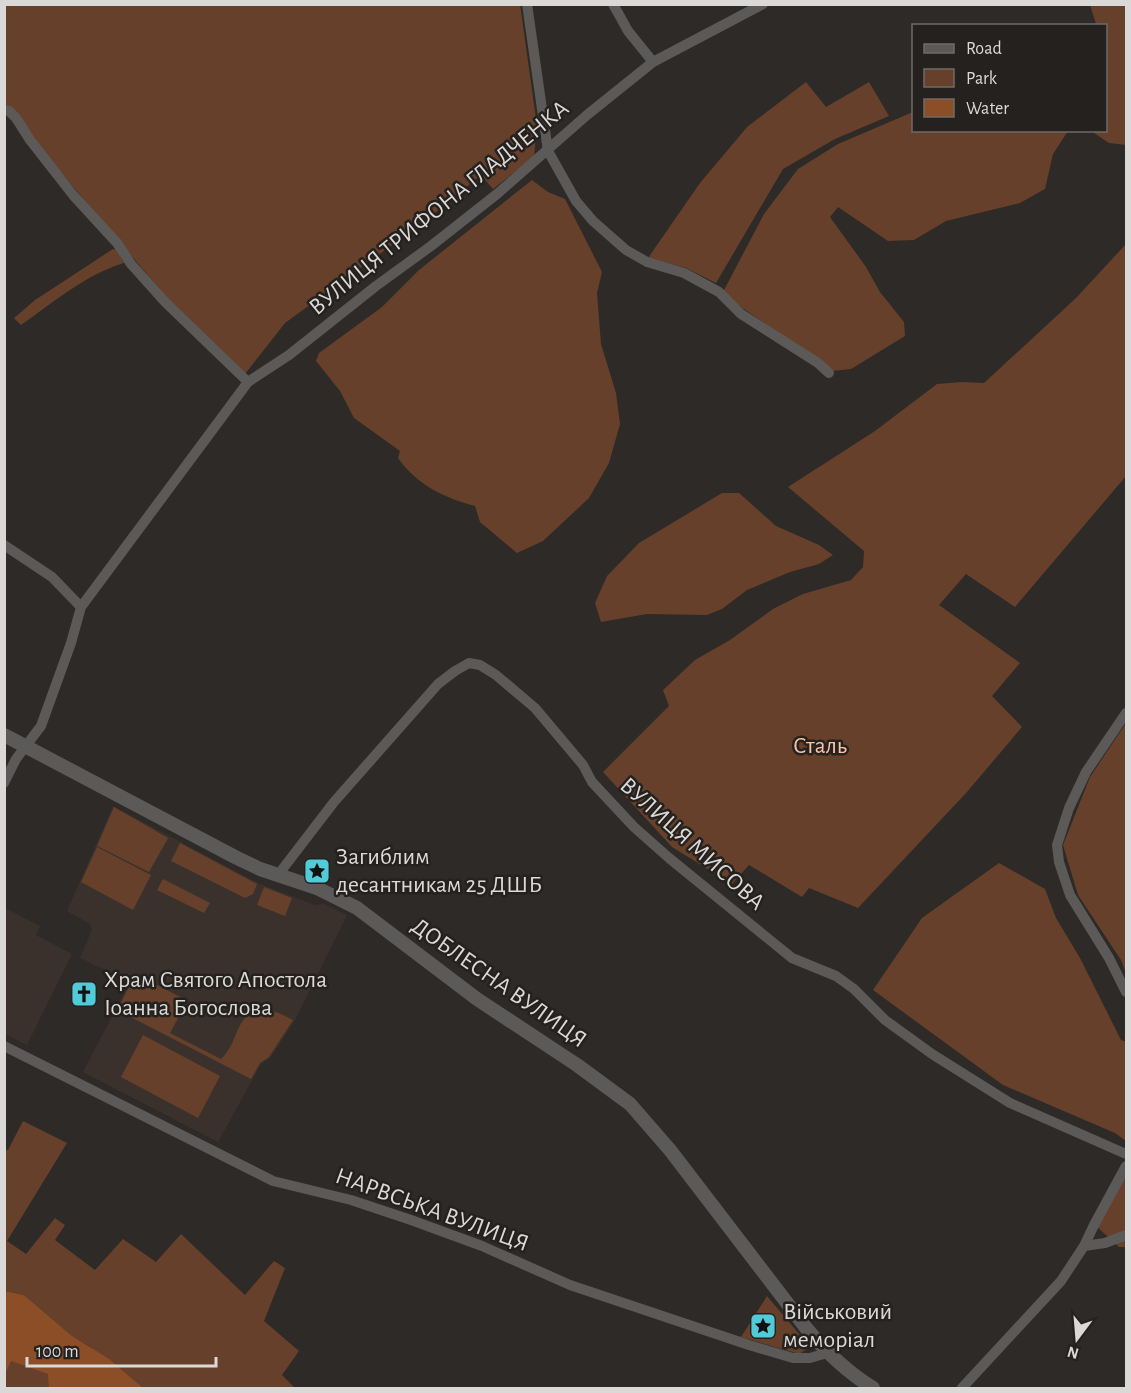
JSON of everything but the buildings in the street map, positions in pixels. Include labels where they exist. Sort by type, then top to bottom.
[{"type":"street","points":[[527,4],[548,151],[576,201],[593,221],[626,250],[647,262],[684,273],[719,292],[741,314],[796,347],[829,373]]},
{"type":"street","points":[[613,4],[628,31],[653,62]]},
{"type":"street","name":"ВУЛИЦЯ ТРИФОНА ГЛАДЧЕНКА","points":[[4,783],[16,759],[42,726],[81,607],[248,382],[289,355],[376,286],[432,246],[653,62],[763,4]]},
{"type":"street","points":[[4,110],[9,111],[16,118],[30,140],[73,195],[117,243],[131,264],[165,302],[248,382]]},
{"type":"street","points":[[4,545],[52,577],[81,607]]},
{"type":"street","name":"ВУЛИЦЯ МИСОВА","points":[[278,875],[334,802],[438,684],[469,663],[480,665],[496,675],[535,708],[583,765],[592,782],[634,827],[792,958],[836,976],[854,989],[885,1020],[932,1054],[1010,1103],[1126,1154]]},
{"type":"street","points":[[1126,713],[1086,772],[1069,808],[1057,845],[1059,862],[1070,895],[1109,958],[1126,992]]},
{"type":"street","name":"ДОБЛЕСНА ВУЛИЦЯ","points":[[4,735],[27,745],[237,858],[317,888],[357,908],[477,999],[577,1065],[630,1104],[670,1150],[827,1353],[850,1374],[873,1389]]},
{"type":"street","name":"НАРВСЬКА ВУЛИЦЯ","points":[[4,1046],[273,1181],[351,1200],[411,1220],[482,1245],[570,1285],[749,1345],[793,1358],[810,1358],[827,1353]]},
{"type":"street","points":[[962,1389],[1061,1281],[1084,1246],[1126,1166]]},
{"type":"street","points":[[1084,1246],[1105,1243],[1126,1235]]},
{"type":"shaded area","points":[[113,806],[260,884],[315,905],[324,904],[347,915],[294,1022],[270,1058],[261,1064],[218,1142],[83,1072],[130,982],[80,958],[92,930],[90,924],[67,911]]},
{"type":"shaded area","points":[[5,908],[40,926],[36,935],[72,954],[27,1045],[5,1034]]},
{"type":"green space","points":[[520,4],[537,126],[534,157],[493,189],[481,175],[425,221],[285,323],[245,374],[168,299],[5,106],[5,5]]},
{"type":"green space","points":[[1090,5],[1126,5],[1126,145],[1109,143],[1092,132],[1107,132],[1107,24],[1096,24]]},
{"type":"green space","points":[[806,82],[826,107],[869,82],[889,116],[835,139],[783,169],[716,283],[686,268],[648,258],[700,183],[747,127]]},
{"type":"green space","points":[[912,112],[912,132],[1067,132],[1053,154],[1045,189],[1020,203],[946,221],[914,240],[888,241],[838,207],[830,217],[866,267],[880,292],[904,322],[905,336],[851,369],[832,371],[723,292],[764,214],[798,169],[838,144]]},
{"type":"green space","points":[[532,180],[548,192],[565,199],[602,272],[597,293],[601,344],[616,393],[620,424],[609,463],[589,498],[543,541],[517,553],[480,522],[475,506],[442,494],[414,476],[398,458],[400,451],[354,418],[340,391],[316,361],[319,353],[382,307],[419,270]]},
{"type":"green space","name":"Сталь","points":[[1126,244],[1126,476],[1015,607],[966,574],[939,605],[1020,663],[992,696],[1022,727],[967,792],[858,908],[809,888],[802,897],[749,865],[732,884],[672,847],[603,772],[669,706],[663,690],[695,660],[730,640],[773,609],[803,594],[851,580],[863,567],[864,551],[788,487],[875,431],[937,384],[984,383],[1076,298]]},
{"type":"green space","points":[[113,249],[124,263],[96,274],[21,325],[14,318],[35,300]]},
{"type":"green space","points":[[722,493],[739,493],[776,526],[819,545],[833,555],[819,564],[790,572],[747,590],[722,609],[707,615],[647,614],[601,622],[595,603],[607,576],[639,543]]},
{"type":"green space","points":[[1126,723],[1126,973],[1121,960],[1078,895],[1063,845],[1090,777]]},
{"type":"green space","points":[[114,807],[168,838],[149,872],[97,846]]},
{"type":"green space","points":[[180,843],[257,884],[253,894],[245,898],[171,861]]},
{"type":"green space","points":[[97,847],[151,875],[133,910],[81,882]]},
{"type":"green space","points":[[999,863],[1045,889],[1056,918],[1080,958],[1121,1040],[1126,1042],[1126,1141],[1115,1133],[1003,1085],[873,990],[922,918]]},
{"type":"green space","points":[[163,879],[210,903],[204,913],[157,890]]},
{"type":"green space","points":[[264,887],[292,898],[285,916],[257,905]]},
{"type":"green space","points":[[135,975],[184,999],[184,1007],[170,1033],[221,1059],[231,1045],[240,1024],[258,1008],[279,1013],[293,1020],[269,1057],[260,1063],[251,1079],[117,1010]]},
{"type":"green space","points":[[143,1035],[220,1076],[198,1118],[121,1077]]},
{"type":"green space","points":[[23,1121],[67,1143],[7,1241],[26,1254],[55,1218],[65,1225],[55,1240],[95,1270],[123,1239],[156,1262],[181,1234],[245,1295],[274,1261],[285,1268],[264,1321],[299,1351],[282,1375],[295,1388],[5,1388],[5,1329],[92,1348],[71,1335],[24,1295],[5,1291],[4,1149],[8,1150]]},
{"type":"green space","points":[[1126,1174],[1126,1247],[1119,1247],[1096,1226]]},
{"type":"green space","points":[[767,1296],[810,1347],[799,1354],[741,1337]]},
{"type":"water","points":[[5,1291],[24,1295],[71,1335],[109,1359],[143,1388],[49,1388],[48,1374],[11,1361],[5,1374]]},
{"type":"place","name":"Загиблим десантникам 25 ДШБ","points":[[317,871]]},
{"type":"place","name":"Храм Святого Апостола Іоанна Богослова","points":[[84,994]]},
{"type":"place","name":"Військовий меморіал","points":[[763,1326]]}]
